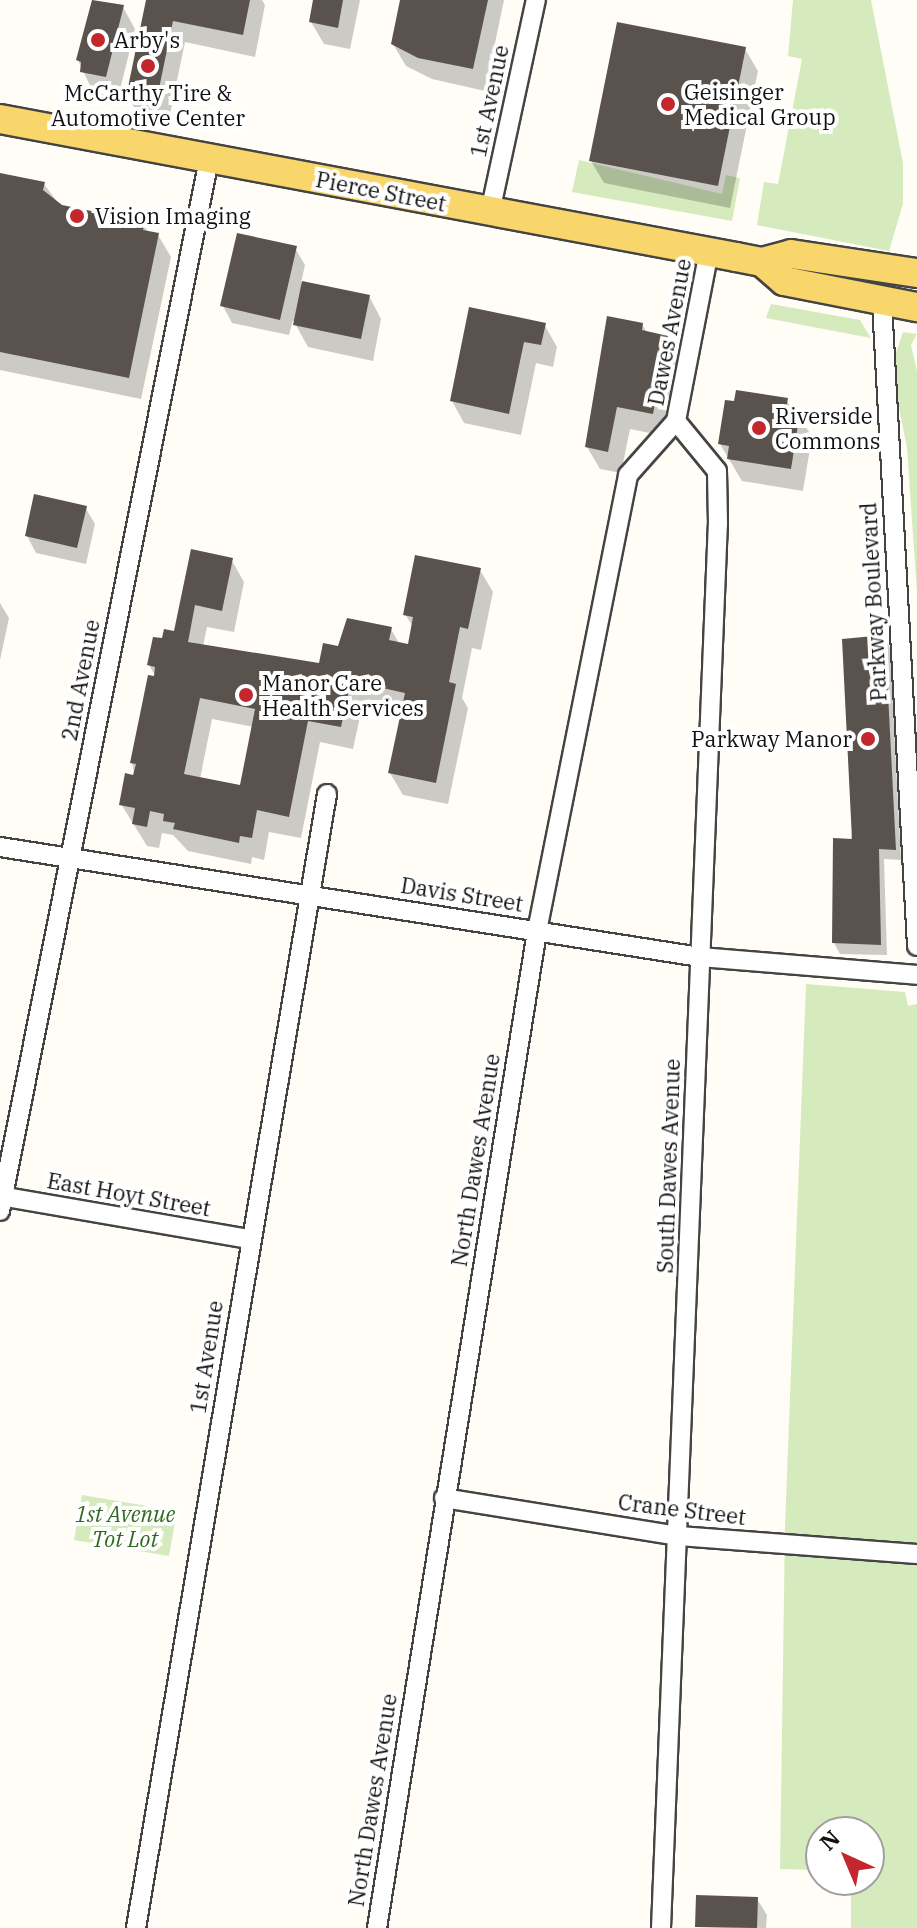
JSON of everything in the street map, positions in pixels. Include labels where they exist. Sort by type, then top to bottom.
[{"type":"main road","name":"Pierce Street","points":[[0,119],[762,262],[791,254],[917,273]]},
{"type":"main road","name":"Pierce Street","points":[[762,262],[784,281],[882,303],[917,307]]},
{"type":"street","name":"1st Avenue","points":[[490,212],[536,0]]},
{"type":"street","name":"2nd Avenue","points":[[1,1201],[209,159]]},
{"type":"street","name":"Dawes Avenue","points":[[676,421],[709,251]]},
{"type":"street","name":"Parkway Boulevard","points":[[882,303],[917,946]]},
{"type":"street","name":"North Dawes Avenue","points":[[377,1928],[537,931],[628,475],[676,421]]},
{"type":"street","name":"South Dawes Avenue","points":[[661,1928],[717,471],[676,421]]},
{"type":"street","name":"1st Avenue","points":[[136,1928],[249,1239],[327,794]]},
{"type":"street","name":"Davis Street","points":[[0,847],[700,957],[917,975]]},
{"type":"street","name":"East Hoyt Street","points":[[1,1201],[249,1239]]},
{"type":"street","name":"Crane Street","points":[[444,1498],[678,1536],[917,1554]]},
{"type":"green space","points":[[793,0],[871,0],[903,163],[903,204],[889,251],[757,225],[764,182],[778,184],[802,59],[788,56]]},
{"type":"green space","points":[[579,160],[722,194],[726,175],[740,178],[732,221],[572,192]]},
{"type":"green space","points":[[771,304],[860,320],[871,338],[766,318]]},
{"type":"green space","points":[[903,332],[917,334],[911,345],[917,371],[917,593],[907,448],[895,387],[894,359]]},
{"type":"green space","points":[[806,984],[905,992],[908,1006],[917,1004],[917,1928],[851,1928],[851,1896],[885,1896],[885,1816],[805,1816],[805,1870],[780,1869],[785,1526]]},
{"type":"green space","name":"1st Avenue Tot Lot","points":[[82,1495],[177,1511],[169,1556],[74,1540]]},
{"type":"building","name":"Arby's","points":[[92,0],[124,5],[106,77],[80,72],[81,62],[76,60]]},
{"type":"building","name":"McCarthy Tire & Automotive Center","points":[[146,0],[250,0],[243,35],[173,21],[156,103],[126,97]]},
{"type":"building","points":[[313,0],[343,0],[338,28],[309,22]]},
{"type":"building","points":[[400,0],[488,0],[473,69],[418,58],[391,44]]},
{"type":"building","name":"Geisinger Medical Group","points":[[617,22],[746,47],[718,186],[589,161]]},
{"type":"building","points":[[0,173],[45,182],[43,190],[62,205],[145,222],[143,230],[159,233],[129,378],[0,352]]},
{"type":"building","points":[[237,233],[297,246],[280,320],[220,306]]},
{"type":"building","points":[[302,281],[370,295],[361,339],[293,325]]},
{"type":"building","points":[[469,307],[546,323],[541,345],[524,342],[509,414],[450,401]]},
{"type":"building","points":[[607,316],[643,323],[642,330],[668,336],[653,414],[617,407],[608,452],[585,447]]},
{"type":"building","name":"Riverside Commons","points":[[736,390],[788,398],[786,410],[800,412],[791,469],[727,459],[729,446],[718,444],[725,400],[734,401]]},
{"type":"building","points":[[34,494],[87,506],[77,548],[25,536]]},
{"type":"building","name":"Manor Care Health Services","points":[[191,549],[233,558],[222,611],[195,605],[188,642],[319,663],[323,643],[338,646],[347,618],[392,627],[389,640],[408,644],[413,617],[403,615],[415,555],[481,568],[468,629],[460,627],[449,682],[456,684],[436,783],[388,773],[405,693],[351,681],[341,727],[308,721],[289,817],[257,810],[252,838],[240,836],[239,843],[173,829],[175,823],[163,821],[164,814],[150,811],[147,827],[132,824],[135,808],[119,805],[125,773],[133,775],[136,764],[130,763],[148,675],[154,676],[155,667],[147,665],[153,637],[162,638],[164,629],[174,631]],"holes":[[[200,698],[255,709],[240,785],[184,774]]]},
{"type":"building","name":"Parkway Manor","points":[[885,635],[896,850],[879,849],[881,945],[832,943],[833,838],[852,839],[842,639]]},
{"type":"building","points":[[696,1895],[758,1897],[757,1928],[695,1927]]},
{"type":"place","name":"Arby's","points":[[98,40]]},
{"type":"place","name":"McCarthy Tire & Automotive Center","points":[[148,66]]},
{"type":"place","name":"Geisinger Medical Group","points":[[668,104]]},
{"type":"place","name":"Vision Imaging","points":[[77,216]]},
{"type":"place","name":"Riverside Commons","points":[[759,428]]},
{"type":"place","name":"Manor Care Health Services","points":[[246,695]]},
{"type":"place","name":"Parkway Manor","points":[[868,739]]}]
